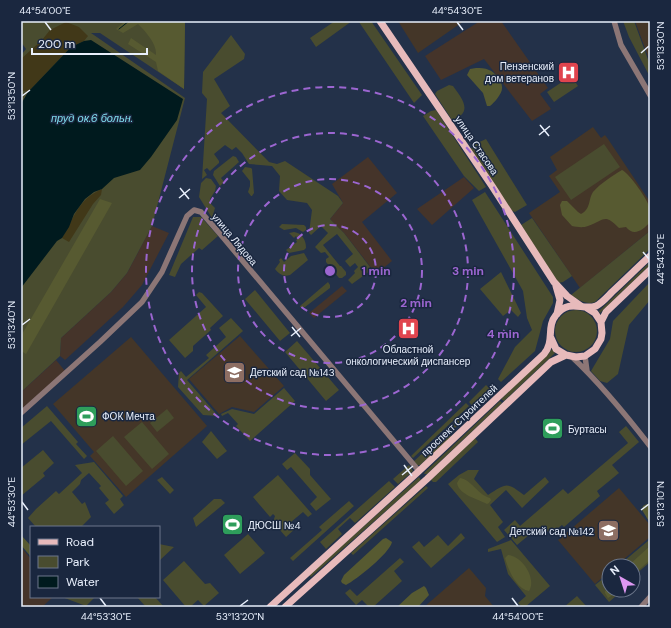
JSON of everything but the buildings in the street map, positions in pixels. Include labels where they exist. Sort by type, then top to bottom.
[{"type":"main road","name":"улица Стасова","points":[[380,21],[492,186],[554,282],[571,299],[584,307]]},
{"type":"main road","points":[[556,314],[568,307],[584,307],[599,304],[650,256]]},
{"type":"main road","points":[[601,322],[606,312],[650,270]]},
{"type":"main road","name":"улица Стасова","points":[[554,282],[560,300],[556,314]]},
{"type":"main road","points":[[584,307],[595,314],[601,322],[602,333],[598,345],[585,356]]},
{"type":"main road","name":"проспект Строителей","points":[[270,607],[544,354],[550,345],[551,325],[556,314]]},
{"type":"main road","points":[[551,338],[556,348],[569,356]]},
{"type":"main road","name":"проспект Строителей","points":[[285,607],[427,479],[551,362],[569,356],[585,356]]},
{"type":"street","points":[[614,21],[621,45],[650,95]]},
{"type":"street","name":"улица Лядова","points":[[21,413],[142,302],[162,272],[187,216],[194,210],[201,212],[221,235],[419,471]]},
{"type":"street","points":[[569,356],[587,372],[650,446]]},
{"type":"street","points":[[585,356],[587,372]]},
{"type":"street","points":[[641,607],[650,596]]},
{"type":"shaded area","points":[[398,21],[464,21],[418,53]]},
{"type":"shaded area","points":[[480,21],[501,21],[548,88],[540,94],[551,109],[532,121],[484,59],[441,80],[425,56]]},
{"type":"shaded area","points":[[635,21],[650,21],[650,62]]},
{"type":"shaded area","points":[[593,127],[601,138],[605,135],[650,202],[650,231],[580,288],[529,213],[560,192],[549,176],[557,170],[550,157]]},
{"type":"shaded area","points":[[368,157],[397,193],[362,222],[392,261],[376,274],[344,233],[330,219],[343,203],[332,184]]},
{"type":"shaded area","points":[[464,177],[474,188],[432,225],[417,209]]},
{"type":"shaded area","points":[[152,226],[169,233],[142,285],[123,307],[65,360],[60,356],[61,338],[111,292],[127,273]]},
{"type":"shaded area","points":[[342,286],[347,291],[314,318],[309,313]]},
{"type":"shaded area","name":"Детский сад №143","points":[[240,336],[284,386],[254,412],[232,407],[219,414],[189,379]]},
{"type":"shaded area","points":[[131,337],[207,426],[126,497],[90,456],[94,452],[53,404]]},
{"type":"shaded area","points":[[56,360],[65,371],[21,410],[21,392]]},
{"type":"shaded area","name":"Детский сад №142","points":[[619,488],[650,525],[650,537],[625,558],[601,558],[601,579],[595,584],[558,540]]},
{"type":"shaded area","points":[[21,547],[30,558],[30,598],[52,598],[42,607],[21,607]]},
{"type":"shaded area","points":[[469,568],[486,588],[485,596],[494,607],[424,607]]},
{"type":"green space","points":[[21,21],[185,21],[184,89],[100,33],[91,33],[185,98],[152,226],[127,273],[111,292],[61,338],[60,356],[21,392],[21,55],[26,49],[21,42]]},
{"type":"green space","points":[[125,21],[185,21],[184,89],[158,71],[156,62],[128,44],[131,38],[156,55],[153,42],[138,24],[123,33],[116,29]]},
{"type":"green space","points":[[335,21],[352,21],[316,47],[310,38]]},
{"type":"green space","points":[[371,21],[422,95],[414,103],[359,22]]},
{"type":"green space","points":[[623,21],[634,21],[650,65],[650,77],[629,37]]},
{"type":"green space","points":[[231,35],[245,54],[244,59],[214,79],[230,106],[221,113],[269,162],[277,164],[285,161],[338,196],[343,203],[330,219],[344,233],[370,267],[370,271],[352,284],[348,280],[355,273],[354,271],[358,267],[355,263],[350,267],[345,261],[353,254],[337,234],[323,245],[346,272],[346,275],[339,278],[326,262],[326,259],[329,257],[325,252],[321,253],[315,247],[328,233],[321,226],[311,235],[309,233],[312,210],[307,203],[287,200],[279,191],[280,176],[272,166],[249,164],[236,147],[232,150],[225,145],[214,154],[219,163],[210,171],[207,168],[204,170],[207,175],[202,179],[207,99],[202,93],[203,72]]},
{"type":"green space","points":[[484,68],[491,71],[501,82],[502,89],[500,95],[490,106],[487,106],[483,93],[467,75],[470,69]]},
{"type":"green space","points":[[571,76],[578,86],[554,102],[547,92]]},
{"type":"green space","points":[[449,85],[453,86],[460,95],[464,105],[463,113],[459,117],[452,120],[435,94],[437,91]]},
{"type":"green space","points":[[436,110],[486,187],[479,191],[464,176],[423,116]]},
{"type":"green space","points":[[486,139],[527,205],[515,212],[512,211],[471,149],[473,145]]},
{"type":"green space","points":[[604,144],[620,167],[571,200],[555,177]]},
{"type":"green space","points":[[233,156],[236,157],[239,162],[221,178],[224,182],[220,186],[213,175],[214,171]]},
{"type":"green space","points":[[245,167],[252,169],[254,193],[252,196],[248,192],[250,181],[242,171]]},
{"type":"green space","points":[[622,170],[634,182],[649,205],[650,222],[641,230],[635,232],[632,232],[626,227],[619,228],[607,219],[601,220],[586,227],[572,226],[562,215],[560,205],[562,201],[567,201],[581,214],[588,207],[593,192]]},
{"type":"green space","points":[[206,178],[211,179],[216,186],[210,199],[211,204],[215,208],[212,218],[199,197],[201,183]]},
{"type":"green space","points":[[485,192],[553,297],[553,303],[543,321],[535,351],[501,382],[498,379],[515,347],[532,330],[527,318],[523,291],[472,200]]},
{"type":"green space","points":[[100,199],[112,203],[26,354],[21,351],[21,336]]},
{"type":"green space","points":[[193,217],[201,217],[218,236],[202,250],[199,248],[181,264],[175,277],[169,275]]},
{"type":"green space","points":[[532,218],[572,276],[563,282],[558,283],[521,225]]},
{"type":"green space","points":[[282,224],[304,225],[306,230],[303,232],[296,228],[284,230],[279,227]]},
{"type":"green space","points":[[650,231],[650,249],[595,302],[586,302],[571,295]]},
{"type":"green space","points":[[294,232],[303,237],[306,248],[304,250],[289,253],[286,250],[297,242],[296,240],[298,239],[296,236],[294,238],[289,233]]},
{"type":"green space","points":[[304,253],[308,260],[290,275],[281,275],[275,269],[281,258],[284,262],[291,256]]},
{"type":"green space","points":[[650,262],[650,265],[600,313],[599,311]]},
{"type":"green space","points":[[501,272],[521,313],[518,317],[511,310],[503,316],[480,289]]},
{"type":"green space","points":[[328,282],[330,288],[305,307],[300,307],[300,306]]},
{"type":"green space","points":[[649,283],[650,300],[629,325],[618,374],[607,383],[600,381],[591,371],[610,339],[613,321]]},
{"type":"green space","points":[[255,290],[290,333],[280,341],[245,299]]},
{"type":"green space","points":[[199,292],[202,293],[223,316],[210,328],[211,330],[193,346],[193,351],[185,358],[169,340],[206,307],[196,295]]},
{"type":"green space","points":[[576,310],[591,316],[597,331],[591,346],[576,352],[561,346],[555,331],[561,316]]},
{"type":"green space","points":[[231,318],[243,331],[187,380],[218,416],[203,415],[178,387],[179,373],[181,371],[186,377],[209,358],[206,355],[226,337],[219,328]]},
{"type":"green space","points":[[297,341],[339,390],[326,401],[285,352]]},
{"type":"green space","points":[[552,349],[555,353],[504,401],[501,399],[549,353]]},
{"type":"green space","points":[[486,385],[493,392],[475,409],[469,402]]},
{"type":"green space","points":[[284,388],[295,401],[250,441],[236,426],[238,424],[228,413],[222,416],[221,414],[232,409],[254,414]]},
{"type":"green space","points":[[500,401],[502,403],[427,474],[424,474],[425,472]]},
{"type":"green space","points":[[466,403],[469,406],[413,458],[411,456]]},
{"type":"green space","points":[[47,406],[78,442],[76,444],[87,456],[84,459],[51,421],[21,445],[21,428]]},
{"type":"green space","points":[[167,409],[174,418],[157,432],[150,423]]},
{"type":"green space","points":[[459,418],[460,424],[451,431],[443,433]]},
{"type":"green space","points":[[142,422],[169,454],[152,469],[124,437]]},
{"type":"green space","points":[[626,426],[639,442],[612,465],[619,473],[597,491],[600,496],[564,527],[562,525],[553,532],[535,530],[517,545],[504,530],[515,520],[520,526],[563,489],[568,494],[628,443],[619,432]]},
{"type":"green space","points":[[211,431],[227,451],[217,459],[202,442]]},
{"type":"green space","points":[[451,435],[450,438],[420,465],[416,465],[413,462],[439,438]]},
{"type":"green space","points":[[113,436],[143,471],[126,486],[96,451]]},
{"type":"green space","points":[[475,438],[478,442],[436,482],[431,480]]},
{"type":"green space","points":[[43,450],[54,463],[43,473],[45,476],[21,496],[21,468]]},
{"type":"green space","points":[[295,453],[310,469],[310,475],[331,499],[316,511],[310,504],[317,497],[291,467],[287,470],[282,464]]},
{"type":"green space","points":[[94,462],[123,496],[120,499],[124,505],[114,514],[105,503],[109,500],[99,488],[101,486],[89,473],[81,480],[80,484],[72,492],[82,504],[85,502],[91,517],[82,526],[35,526],[28,518],[56,491],[59,494],[82,473],[75,465]]},
{"type":"green space","points":[[409,465],[413,471],[398,484],[393,479]]},
{"type":"green space","points":[[468,470],[479,470],[474,479],[488,495],[503,486],[509,486],[524,495],[545,477],[549,482],[522,508],[506,490],[490,505],[503,522],[498,527],[505,537],[497,542],[448,484]]},
{"type":"green space","points":[[278,475],[312,514],[308,517],[303,512],[291,522],[296,528],[286,537],[273,522],[275,516],[273,514],[270,517],[253,497]]},
{"type":"green space","points":[[162,477],[174,490],[170,494],[157,480]]},
{"type":"green space","points":[[419,477],[421,480],[311,577],[309,575]]},
{"type":"green space","points":[[460,478],[464,479],[482,494],[490,498],[491,500],[489,503],[487,504],[461,491],[457,483]]},
{"type":"green space","points":[[389,481],[395,487],[355,523],[350,518],[338,529],[342,534],[326,549],[320,542]]},
{"type":"green space","points":[[426,486],[428,488],[353,555],[351,553]]},
{"type":"green space","points":[[214,499],[221,499],[225,503],[196,527],[193,518]]},
{"type":"green space","points":[[349,501],[354,506],[293,561],[290,558],[322,530],[319,527]]},
{"type":"green space","points":[[647,504],[650,505],[650,523],[642,510],[643,506]]},
{"type":"green space","points":[[461,533],[465,538],[431,568],[412,547],[419,541],[424,547],[438,535],[448,546]]},
{"type":"green space","points":[[248,534],[265,553],[240,574],[224,555]]},
{"type":"green space","points":[[21,535],[30,545],[30,556],[21,545]]},
{"type":"green space","points":[[386,538],[392,542],[385,553],[351,582],[346,585],[342,583],[341,581],[344,575],[383,539]]},
{"type":"green space","points":[[511,540],[550,586],[525,607],[522,607],[518,603],[526,596],[508,574],[501,549],[488,552],[488,549]]},
{"type":"green space","points":[[648,541],[650,541],[650,562],[641,570],[641,558],[628,558]]},
{"type":"green space","points":[[160,544],[174,547],[160,560]]},
{"type":"green space","points":[[650,546],[650,560],[641,568],[641,558],[637,558]]},
{"type":"green space","points":[[508,555],[518,559],[527,568],[531,580],[529,591],[520,587],[513,578],[505,558]]},
{"type":"green space","points":[[400,558],[404,562],[394,571],[402,581],[373,607],[369,607],[362,600],[356,605],[345,593],[350,589],[357,596]]},
{"type":"green space","points":[[184,561],[205,584],[210,583],[219,593],[204,606],[198,600],[190,607],[186,607],[163,580]]},
{"type":"green space","points":[[601,580],[601,592],[595,585]]},
{"type":"green space","points":[[424,586],[429,595],[418,607],[397,607],[412,593]]},
{"type":"green space","points":[[577,596],[587,607],[564,607]]},
{"type":"green space","points":[[65,598],[94,598],[86,606]]},
{"type":"green space","points":[[138,598],[156,598],[164,607],[146,607]]},
{"type":"green space","points":[[606,598],[614,598],[609,602]]},
{"type":"sand","points":[[66,22],[79,27],[88,36],[84,41],[71,47],[28,92],[21,90],[21,59],[42,40],[50,30]]},
{"type":"sand","points":[[102,189],[101,195],[93,204],[69,242],[62,238],[82,204],[87,198]]},
{"type":"water","name":"пруд ок.6 больн.","points":[[91,40],[183,99],[177,120],[140,170],[114,178],[102,189],[94,192],[85,199],[74,214],[69,227],[62,238],[57,241],[21,288],[21,104],[28,92],[71,47],[84,41]]},
{"type":"waterway","points":[[119,29],[129,21]]},
{"type":"place","name":"Пензенский дом ветеранов","points":[[569,72]]},
{"type":"place","name":"Областной онкологический диспансер","points":[[408,329]]},
{"type":"place","name":"Детский сад №143","points":[[235,372]]},
{"type":"place","name":"ФОК Мечта","points":[[87,416]]},
{"type":"place","name":"Буртасы","points":[[553,429]]},
{"type":"place","name":"ДЮСШ №4","points":[[233,525]]},
{"type":"place","name":"Детский сад №142","points":[[609,531]]}]
